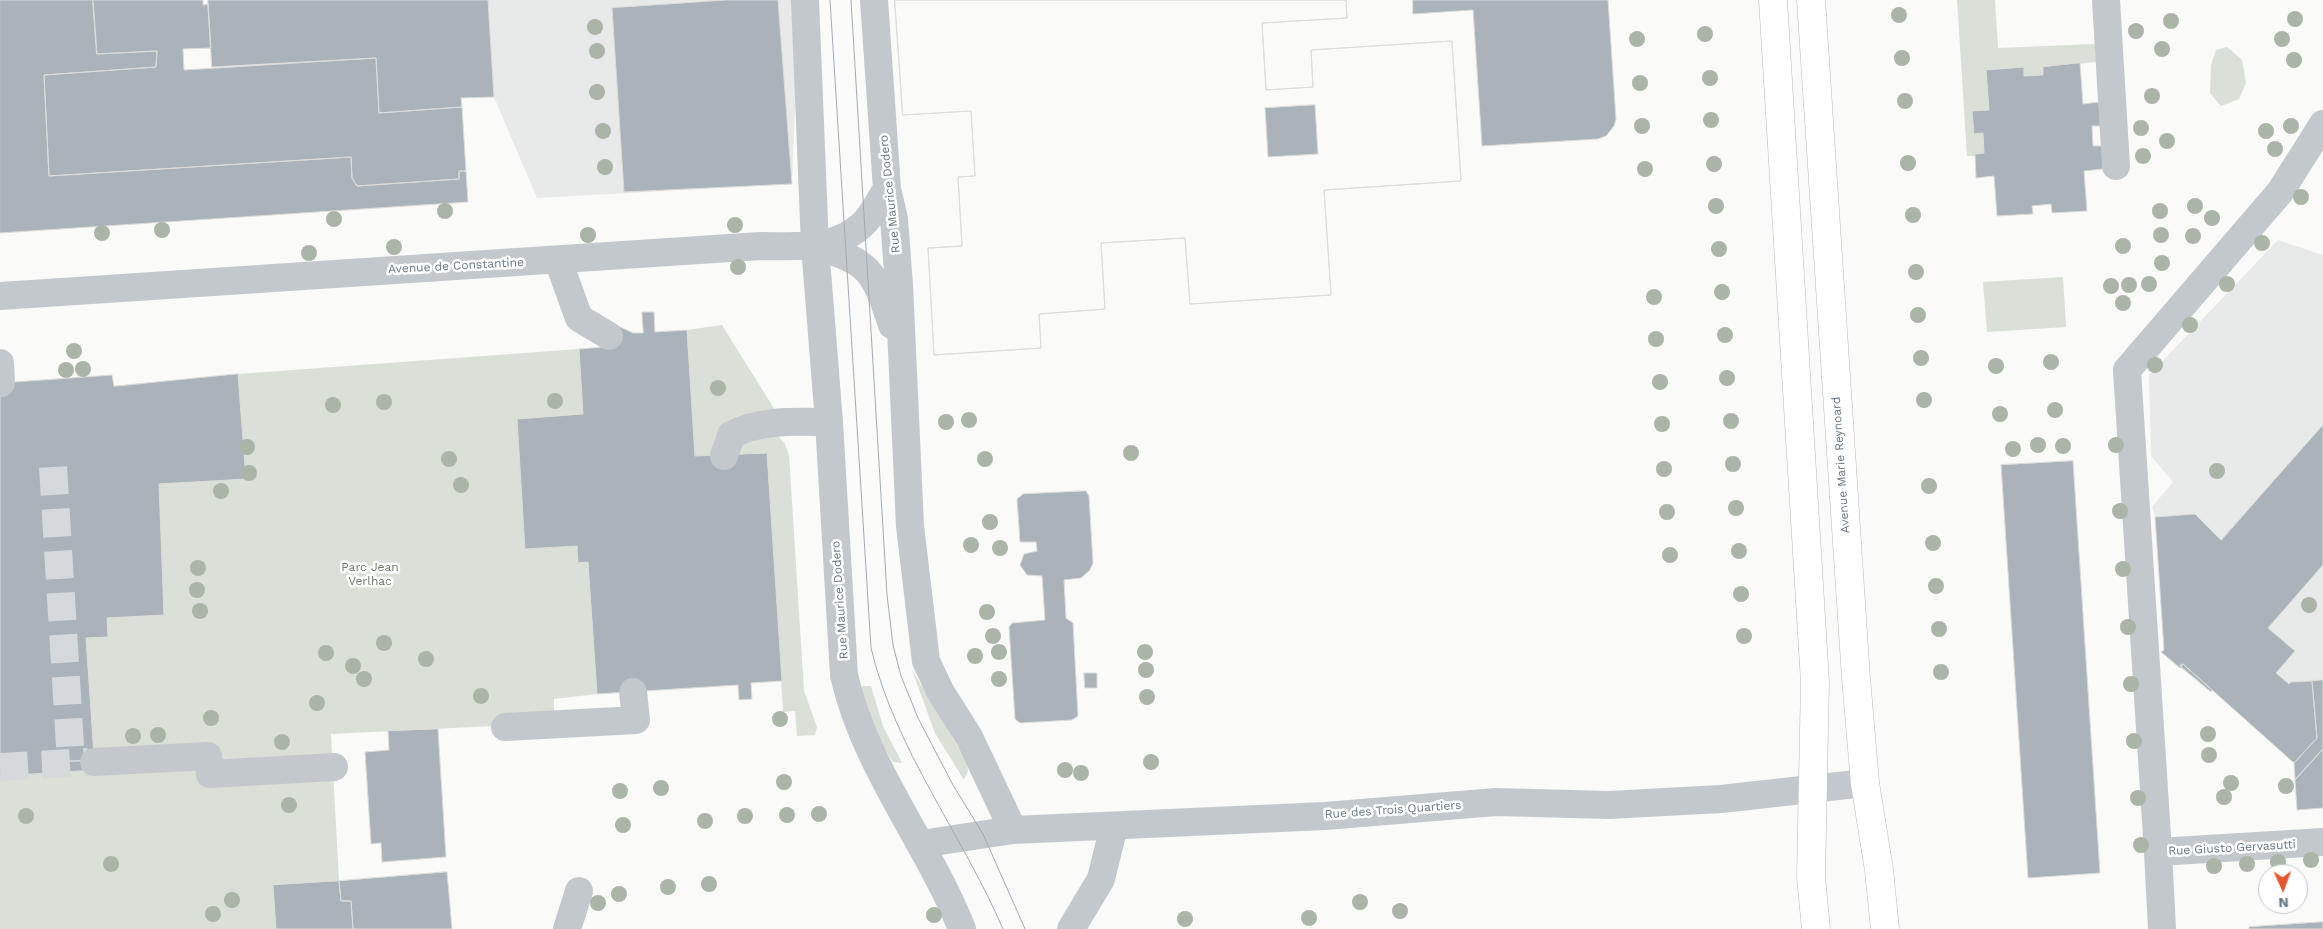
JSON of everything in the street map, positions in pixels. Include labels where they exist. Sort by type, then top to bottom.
[{"type":"main road","points":[[1773,0],[1815,682],[1811,876],[1816,929]]},
{"type":"main road","name":"Avenue Marie Reynoard","points":[[1811,0],[1847,553],[1865,783],[1879,870],[1884,929]]},
{"type":"street","name":"Rue Maurice Dodero","points":[[805,0],[814,246],[829,422],[844,675],[850,703],[866,744],[921,844],[962,929]]},
{"type":"street","name":"Rue Maurice Dodero","points":[[874,0],[887,189],[894,219],[903,359],[910,526],[926,661],[940,691],[968,737],[1013,830]]},
{"type":"street","points":[[2106,0],[2116,166]]},
{"type":"street","points":[[2158,852],[2127,370],[2280,192],[2323,124]]},
{"type":"street","name":"Avenue de Constantine","points":[[0,296],[760,246],[814,246],[844,239],[864,223],[887,189]]},
{"type":"street","name":"Rue Maurice Dodero","points":[[814,246],[845,254],[867,267],[879,285],[903,359]]},
{"type":"street","points":[[558,260],[579,318],[609,336]]},
{"type":"street","points":[[724,456],[731,436],[748,427],[795,422],[829,422]]},
{"type":"street","points":[[505,727],[636,720],[633,692]]},
{"type":"street","points":[[94,762],[208,756],[210,774],[334,767]]},
{"type":"street","name":"Rue des Trois Quartiers","points":[[921,844],[1013,830],[1325,816],[1496,802],[1610,805],[1721,799],[1865,783]]},
{"type":"street","points":[[1071,929],[1101,879],[1114,826]]},
{"type":"street","name":"Rue Giusto Gervasutti","points":[[2162,929],[2158,852],[2323,842]]},
{"type":"street","points":[[567,929],[579,891]]},
{"type":"shaded area","points":[[208,0],[799,0],[792,184],[537,198],[494,97],[461,98],[462,107],[376,58],[212,67]]},
{"type":"shaded area","points":[[2278,240],[2323,255],[2323,808],[2297,810],[2294,763],[2213,690],[2211,692],[2161,652],[2164,650],[2155,517],[2152,507],[2173,482],[2151,456],[2149,375]]},
{"type":"green space","points":[[1957,0],[1995,0],[1998,48],[2095,44],[2096,62],[2043,67],[2043,75],[2024,76],[2023,67],[1986,70],[1989,110],[1972,111],[1974,134],[1983,133],[1984,153],[1975,154],[1975,156],[1967,156]]},
{"type":"green space","points":[[2227,47],[2242,60],[2246,83],[2239,99],[2221,106],[2210,93],[2211,65],[2216,50]]},
{"type":"green space","points":[[2063,277],[2066,327],[1987,332],[1983,282]]},
{"type":"green space","points":[[722,325],[775,410],[731,420],[717,433],[714,443],[714,457],[695,456],[687,330]]},
{"type":"green space","name":"Parc Jean Verlhac","points":[[579,349],[583,414],[517,419],[577,546],[578,563],[588,562],[597,694],[554,699],[554,723],[331,734],[339,881],[273,885],[276,929],[0,929],[0,776],[95,770],[86,638],[108,637],[107,618],[164,615],[159,484],[246,479],[238,374]]},
{"type":"green space","points":[[778,436],[785,444],[789,455],[804,691],[817,727],[815,735],[797,736],[795,711],[783,712],[767,453],[733,455],[739,440]]},
{"type":"green space","points":[[912,670],[966,763],[968,770],[964,780],[935,733]]},
{"type":"green space","points":[[862,686],[871,686],[883,726],[902,763],[893,762],[872,726],[864,706]]},
{"type":"building","points":[[0,0],[93,0],[97,54],[157,51],[156,67],[44,75],[49,176],[351,157],[352,178],[357,186],[459,179],[459,171],[466,171],[468,202],[0,233]]},
{"type":"building","points":[[93,0],[203,0],[203,5],[208,4],[211,48],[183,49],[184,70],[376,58],[379,113],[462,107],[466,171],[459,171],[459,179],[357,186],[352,178],[351,157],[49,176],[44,75],[156,67],[157,51],[97,54]]},
{"type":"building","points":[[208,0],[488,0],[494,97],[461,98],[462,107],[379,113],[376,58],[212,67]]},
{"type":"building","points":[[726,0],[778,0],[792,184],[624,192],[612,8]]},
{"type":"building","points":[[895,0],[1346,0],[1347,18],[1262,23],[1266,90],[1313,87],[1311,50],[1452,41],[1461,181],[1324,190],[1331,295],[1190,304],[1185,238],[1101,243],[1105,309],[1039,314],[1041,348],[934,355],[928,248],[962,246],[958,177],[975,176],[971,111],[903,115]],"holes":[[[1315,105],[1318,154],[1268,157],[1265,108]]]},
{"type":"building","points":[[895,0],[1346,0],[1347,18],[1262,23],[1266,90],[1313,87],[1311,50],[1452,41],[1461,181],[1324,190],[1331,295],[1190,304],[1185,238],[1101,243],[1105,309],[1039,314],[1041,348],[934,355],[928,248],[962,246],[958,177],[975,176],[971,111],[903,115]]},
{"type":"building","points":[[1413,0],[1608,0],[1616,119],[1614,126],[1606,136],[1598,139],[1482,146],[1473,10],[1413,14]]},
{"type":"building","points":[[2080,63],[2083,104],[2099,102],[2101,126],[2092,126],[2093,146],[2102,146],[2103,169],[2084,171],[2087,211],[2052,213],[2051,204],[2032,206],[2033,214],[1997,216],[1994,176],[1976,178],[1975,154],[1984,153],[1983,133],[1974,134],[1972,111],[1989,110],[1986,70],[2024,67],[2024,76],[2043,75],[2043,67]]},
{"type":"building","points":[[642,312],[654,312],[655,332],[687,330],[695,456],[767,453],[782,681],[751,683],[752,699],[739,700],[738,685],[597,694],[588,562],[578,563],[577,546],[525,549],[517,419],[583,414],[579,349],[603,347],[614,324],[633,333],[643,333]]},
{"type":"building","points":[[238,374],[246,479],[159,484],[164,615],[107,618],[108,637],[86,638],[95,770],[0,776],[0,383],[112,375],[114,386]]},
{"type":"building","points":[[2323,425],[2323,565],[2268,628],[2295,651],[2276,673],[2289,684],[2291,682],[2312,681],[2317,738],[2294,763],[2183,664],[2180,668],[2161,652],[2164,650],[2155,517],[2195,514],[2221,540]]},
{"type":"building","points":[[2073,461],[2100,873],[2028,878],[2001,465]]},
{"type":"building","points":[[1086,491],[1089,496],[1093,563],[1090,570],[1081,578],[1064,580],[1066,618],[1073,623],[1078,716],[1072,720],[1020,723],[1015,719],[1009,627],[1012,623],[1045,620],[1042,576],[1027,575],[1020,565],[1024,554],[1037,551],[1036,542],[1020,542],[1017,499],[1023,494]]},
{"type":"building","points":[[2183,664],[2212,690],[2211,692],[2180,666]]},
{"type":"building","points":[[1084,673],[1097,673],[1097,688],[1085,688]]},
{"type":"building","points":[[2323,680],[2323,749],[2295,780],[2294,763],[2317,738],[2312,681]]},
{"type":"building","points":[[438,729],[446,857],[382,862],[381,843],[371,844],[365,752],[389,750],[388,731]]},
{"type":"building","points":[[2323,749],[2323,808],[2297,810],[2295,780]]},
{"type":"building","points":[[447,872],[452,929],[353,929],[351,901],[341,901],[339,881]]},
{"type":"building","points":[[339,881],[341,901],[351,901],[353,929],[276,929],[273,885]]},
{"type":"building","points":[[2323,922],[2323,929],[2249,929],[2249,927]]},
{"type":"tunnel","points":[[53,467],[71,762]]},
{"type":"tunnel","points":[[0,767],[88,762]]},
{"type":"tram line","points":[[830,0],[871,648],[882,685],[896,721],[931,791],[987,894],[1003,929]]},
{"type":"tram line","points":[[851,0],[887,595],[893,645],[901,676],[918,718],[953,785],[983,834],[1025,929]]}]
